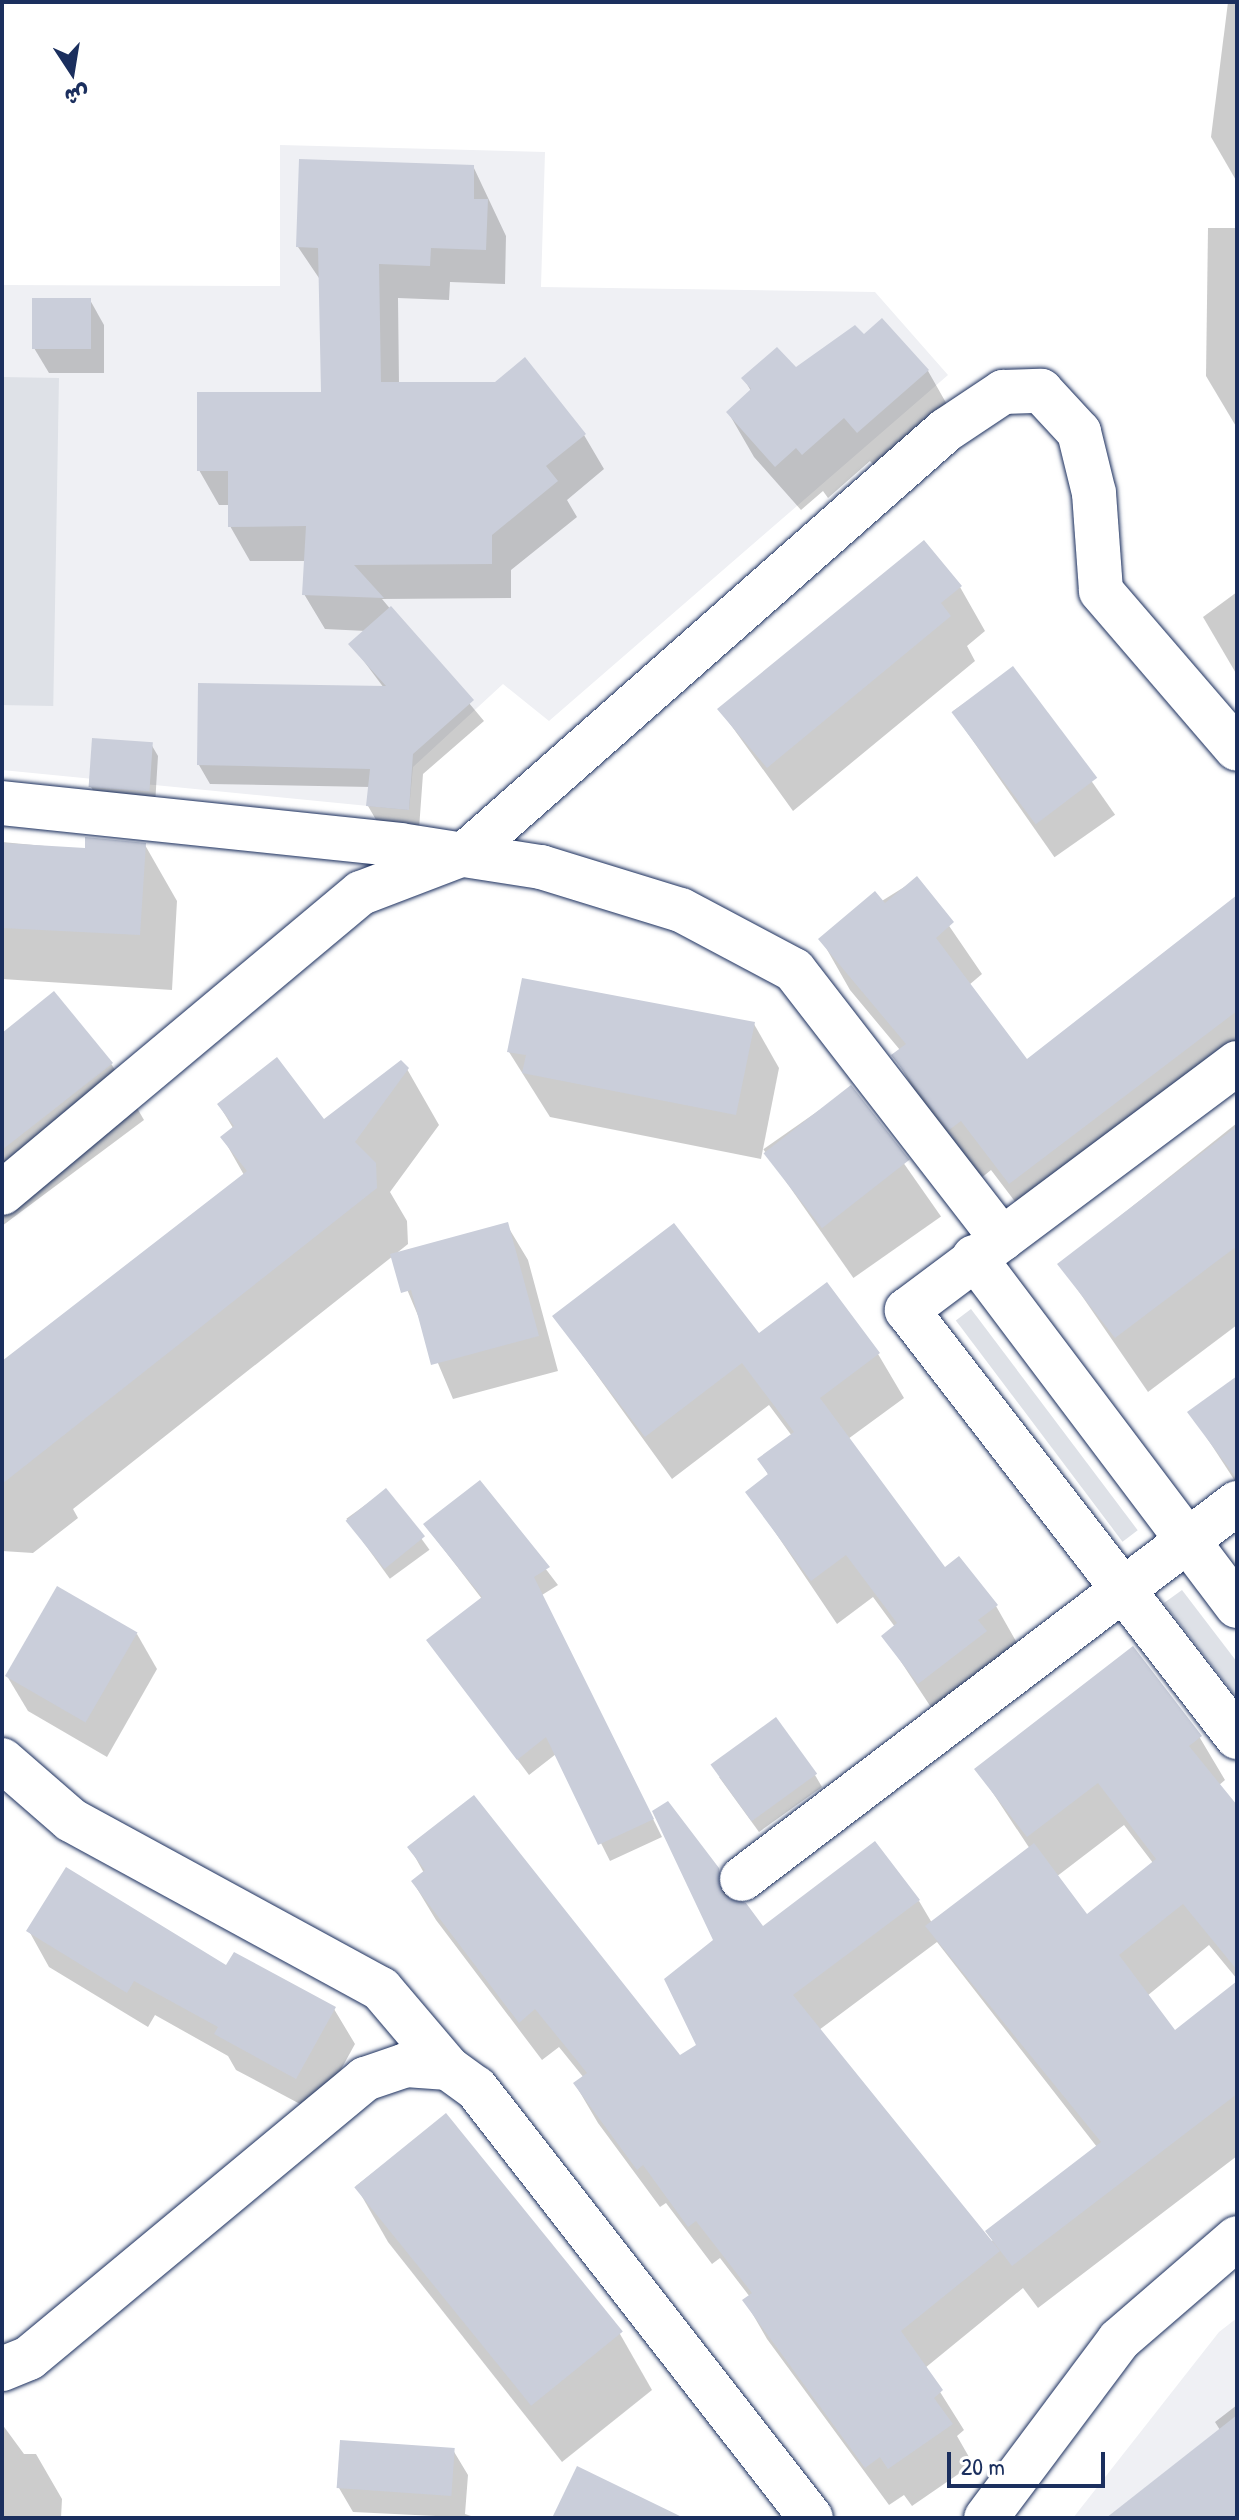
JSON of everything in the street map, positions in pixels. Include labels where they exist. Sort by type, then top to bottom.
[{"type":"street","points":[[2,1193],[361,893],[466,853],[934,441],[1003,392],[1041,391],[1079,432],[1094,493],[1101,591],[1125,627],[1237,749]]},
{"type":"street","points":[[2,803],[466,853],[681,910],[794,970],[988,1248],[1185,1540],[1237,1606]]},
{"type":"street","points":[[1237,1063],[907,1310],[1237,1737]]},
{"type":"street","points":[[742,1879],[1237,1503]]},
{"type":"street","points":[[2,1760],[71,1820],[381,1989],[448,2068],[476,2088],[811,2518]]},
{"type":"street","points":[[2,2369],[29,2358],[365,2079],[406,2065],[448,2068]]},
{"type":"street","points":[[986,2518],[1119,2340],[1237,2238]]},
{"type":"shaded area","points":[[280,145],[545,152],[541,287],[875,292],[948,375],[549,721],[503,684],[413,767],[409,810],[2,770],[2,285],[280,286]]},
{"type":"shaded area","points":[[2,377],[59,378],[53,706],[2,705]]},
{"type":"shaded area","points":[[971,1309],[1138,1530],[1123,1542],[956,1320]]},
{"type":"shaded area","points":[[1182,1590],[1237,1662],[1237,1698],[1164,1603]]},
{"type":"shaded area","points":[[1237,2318],[1237,2518],[1073,2518],[1219,2332]]},
{"type":"building","points":[[299,159],[474,165],[474,199],[488,199],[486,250],[431,248],[430,266],[379,264],[381,382],[495,382],[525,357],[586,434],[546,466],[558,481],[492,535],[492,564],[354,565],[384,598],[302,595],[306,526],[228,527],[228,471],[197,471],[197,392],[321,392],[318,248],[296,247]]},
{"type":"building","points":[[32,298],[91,298],[91,349],[32,349]]},
{"type":"building","points":[[882,318],[929,370],[857,433],[844,418],[802,455],[796,448],[775,467],[726,412],[751,389],[741,378],[777,347],[796,367],[855,325],[864,334]]},
{"type":"building","points":[[924,540],[962,586],[941,603],[951,616],[767,768],[717,709]]},
{"type":"building","points":[[391,606],[474,700],[413,754],[409,810],[366,806],[370,769],[197,765],[198,683],[386,686],[348,644]]},
{"type":"building","points":[[1013,666],[1097,778],[1036,824],[952,712]]},
{"type":"building","points":[[92,738],[153,742],[149,791],[89,787]]},
{"type":"building","points":[[85,837],[146,843],[140,935],[2,928],[2,843],[85,848]]},
{"type":"building","points":[[917,876],[954,922],[936,938],[1027,1059],[1237,895],[1237,1011],[1009,1184],[961,1121],[949,1130],[891,1055],[906,1044],[818,939],[875,891],[885,903]]},
{"type":"building","points":[[522,978],[755,1022],[736,1115],[522,1073],[526,1055],[507,1052]]},
{"type":"building","points":[[54,991],[113,1063],[2,1150],[2,1033]]},
{"type":"building","points":[[277,1057],[324,1119],[401,1060],[409,1068],[355,1142],[376,1163],[377,1188],[2,1484],[2,1361],[247,1171],[220,1137],[234,1126],[217,1104]]},
{"type":"building","points":[[851,1085],[909,1160],[822,1228],[764,1153]]},
{"type":"building","points":[[1237,1126],[1237,1246],[1115,1338],[1057,1264]]},
{"type":"building","points":[[508,1222],[539,1336],[431,1365],[411,1290],[401,1293],[390,1254]]},
{"type":"building","points":[[674,1223],[759,1333],[827,1282],[880,1353],[820,1398],[945,1567],[959,1556],[998,1605],[978,1620],[987,1631],[918,1684],[881,1636],[897,1623],[846,1555],[811,1581],[745,1492],[768,1474],[757,1459],[794,1432],[742,1363],[645,1437],[552,1316]]},
{"type":"building","points":[[1237,1376],[1237,1479],[1187,1412]]},
{"type":"building","points":[[480,1480],[550,1567],[534,1577],[654,1819],[598,1845],[546,1737],[517,1760],[426,1640],[482,1597],[423,1524]]},
{"type":"building","points":[[386,1488],[425,1536],[385,1569],[346,1521]]},
{"type":"building","points":[[57,1586],[138,1632],[86,1723],[5,1676]]},
{"type":"building","points":[[1133,1646],[1202,1736],[1189,1746],[1237,1805],[1237,1970],[1183,1904],[1119,1955],[1175,2030],[1237,1981],[1237,2094],[1012,2266],[985,2231],[1101,2142],[925,1926],[1034,1843],[1087,1914],[1156,1859],[1098,1783],[1027,1837],[974,1769]]},
{"type":"building","points":[[776,1717],[817,1774],[752,1821],[710,1765]]},
{"type":"building","points":[[474,1795],[680,2055],[696,2045],[664,1979],[713,1940],[652,1811],[668,1801],[719,1868],[723,1895],[746,1903],[763,1926],[875,1841],[920,1900],[793,1995],[1000,2251],[901,2331],[943,2390],[934,2398],[953,2424],[888,2469],[880,2457],[865,2468],[742,2300],[752,2293],[696,2221],[688,2227],[643,2165],[637,2170],[573,2083],[587,2073],[535,2009],[519,2023],[411,1881],[425,1870],[407,1847]]},
{"type":"building","points":[[66,1867],[226,1965],[234,1952],[336,2007],[296,2079],[214,2034],[218,2027],[134,1981],[127,1993],[26,1931]]},
{"type":"building","points":[[446,2113],[623,2331],[531,2406],[354,2187]]},
{"type":"building","points":[[1237,2415],[1237,2518],[1106,2518]]},
{"type":"building","points":[[340,2440],[455,2448],[451,2496],[337,2488]]},
{"type":"building","points":[[577,2466],[684,2518],[552,2518]]}]
